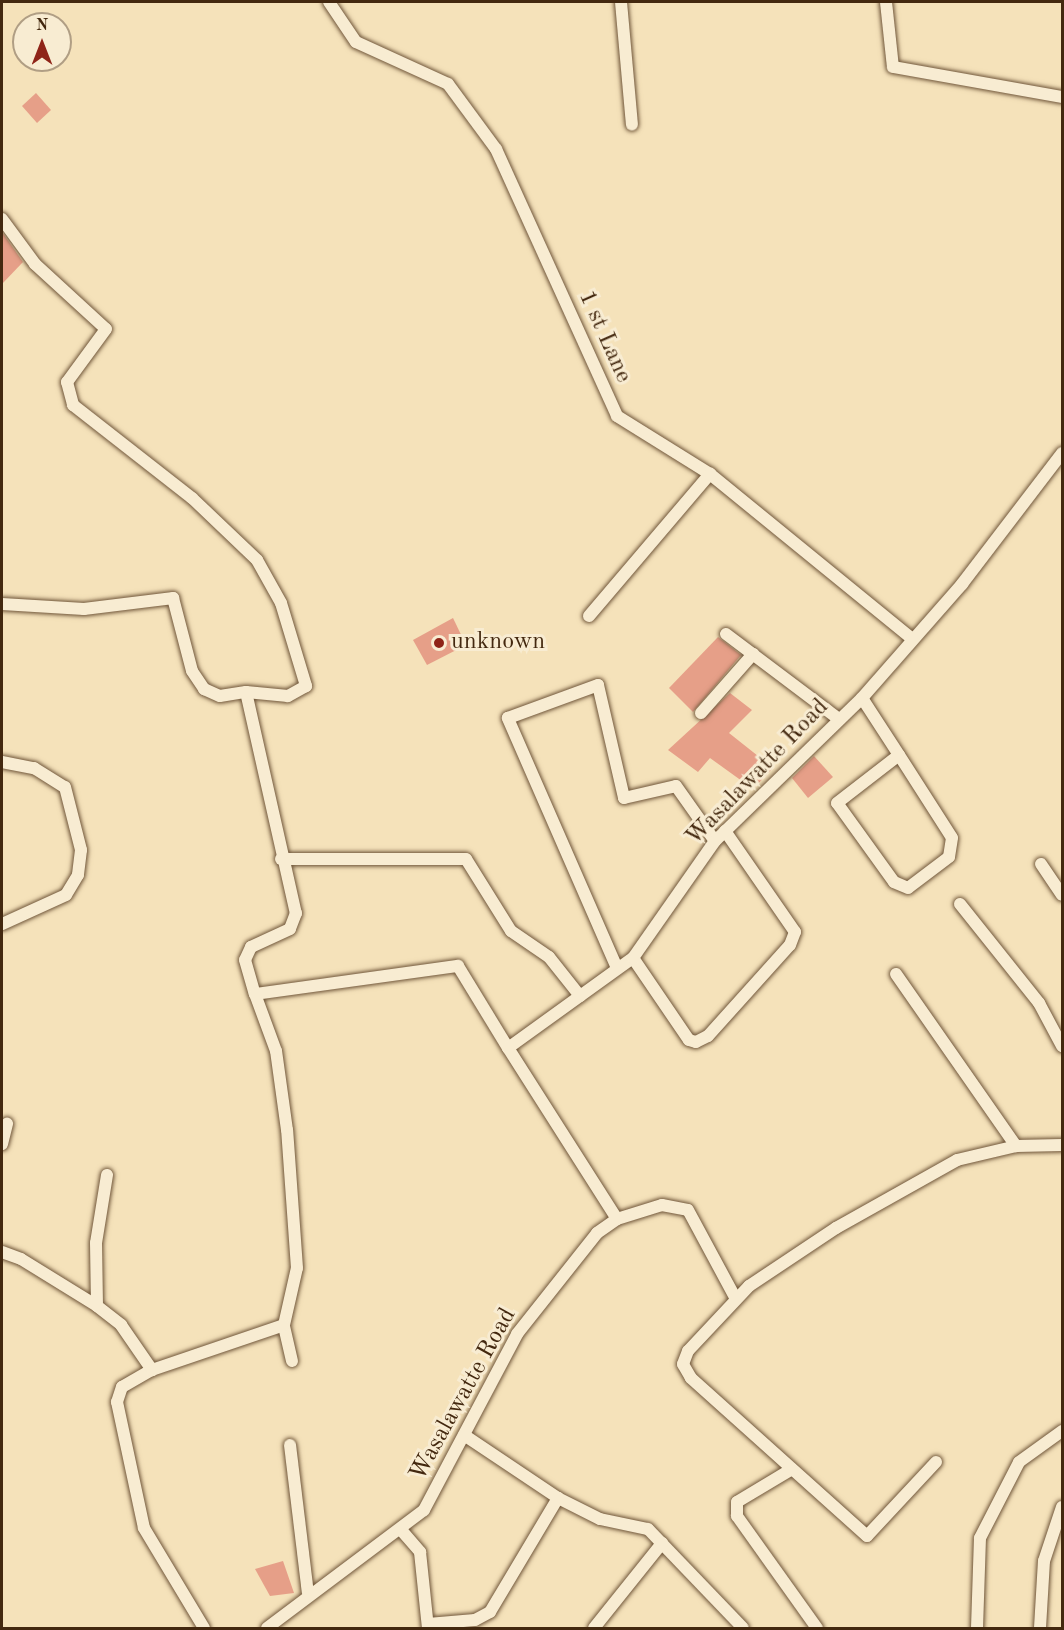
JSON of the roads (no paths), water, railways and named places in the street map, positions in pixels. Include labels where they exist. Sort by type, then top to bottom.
[{"type":"street","name":"1 st Lane","points":[[329,2],[356,42],[448,84],[496,149],[617,416],[710,474],[911,638]]},
{"type":"street","points":[[621,2],[632,125]]},
{"type":"street","points":[[886,2],[893,67],[1062,97]]},
{"type":"street","points":[[2,219],[35,264],[106,329],[67,382],[73,405],[208,514],[257,560],[281,603],[306,686],[288,696],[246,692],[220,696],[204,689],[192,671],[173,598],[84,609],[2,604]]},
{"type":"street","name":"Wasalawatte Road","points":[[508,1048],[633,958],[715,841],[862,698],[911,638],[962,584],[1062,453]]},
{"type":"street","points":[[589,616],[710,474]]},
{"type":"street","points":[[726,634],[839,719]]},
{"type":"street","points":[[701,712],[753,654]]},
{"type":"street","points":[[617,968],[508,718],[598,685],[624,798],[676,786],[715,841]]},
{"type":"street","points":[[246,692],[281,859],[296,913],[290,929],[251,947],[245,960],[276,1051],[286,1130],[297,1268],[284,1325],[292,1361]]},
{"type":"street","points":[[862,698],[899,755],[954,848],[908,888],[894,882],[837,803],[899,755]]},
{"type":"street","points":[[2,762],[34,768],[65,787],[81,850],[78,875],[66,895],[2,924]]},
{"type":"street","points":[[633,958],[689,1040],[696,1041],[708,1036],[790,945],[795,932],[725,831]]},
{"type":"street","points":[[281,859],[466,859],[511,931],[549,957],[580,996]]},
{"type":"street","points":[[1041,864],[1062,895]]},
{"type":"street","points":[[960,904],[1039,1003],[1062,1046]]},
{"type":"street","points":[[255,994],[458,966],[617,1219]]},
{"type":"street","points":[[896,974],[1016,1146]]},
{"type":"street","points":[[2,1144],[7,1124]]},
{"type":"street","points":[[936,1462],[867,1536],[692,1378],[683,1364],[736,1299],[836,1228],[957,1160],[1016,1146],[1062,1145]]},
{"type":"street","points":[[97,1306],[96,1243],[107,1176]]},
{"type":"street","name":"Wasalawatte Road","points":[[267,1629],[308,1593],[402,1531],[424,1510],[517,1334],[597,1233],[617,1219],[662,1204],[688,1210],[736,1299]]},
{"type":"street","points":[[2,1252],[21,1259],[97,1306],[121,1325],[152,1370]]},
{"type":"street","points":[[204,1629],[144,1528],[117,1402],[122,1387],[152,1370],[284,1325]]},
{"type":"street","points":[[977,1629],[980,1538],[1019,1462],[1062,1431]]},
{"type":"street","points":[[464,1435],[558,1498],[600,1519],[648,1528],[743,1629]]},
{"type":"street","points":[[290,1445],[308,1593]]},
{"type":"street","points":[[792,1469],[737,1502],[737,1516],[817,1629]]},
{"type":"street","points":[[402,1531],[420,1552],[428,1627],[475,1620],[490,1612],[558,1498]]},
{"type":"street","points":[[1040,1629],[1044,1561],[1062,1507]]},
{"type":"street","points":[[599,1626],[662,1543]]},
{"type":"place","name":"unknown","points":[[439,643]]}]
